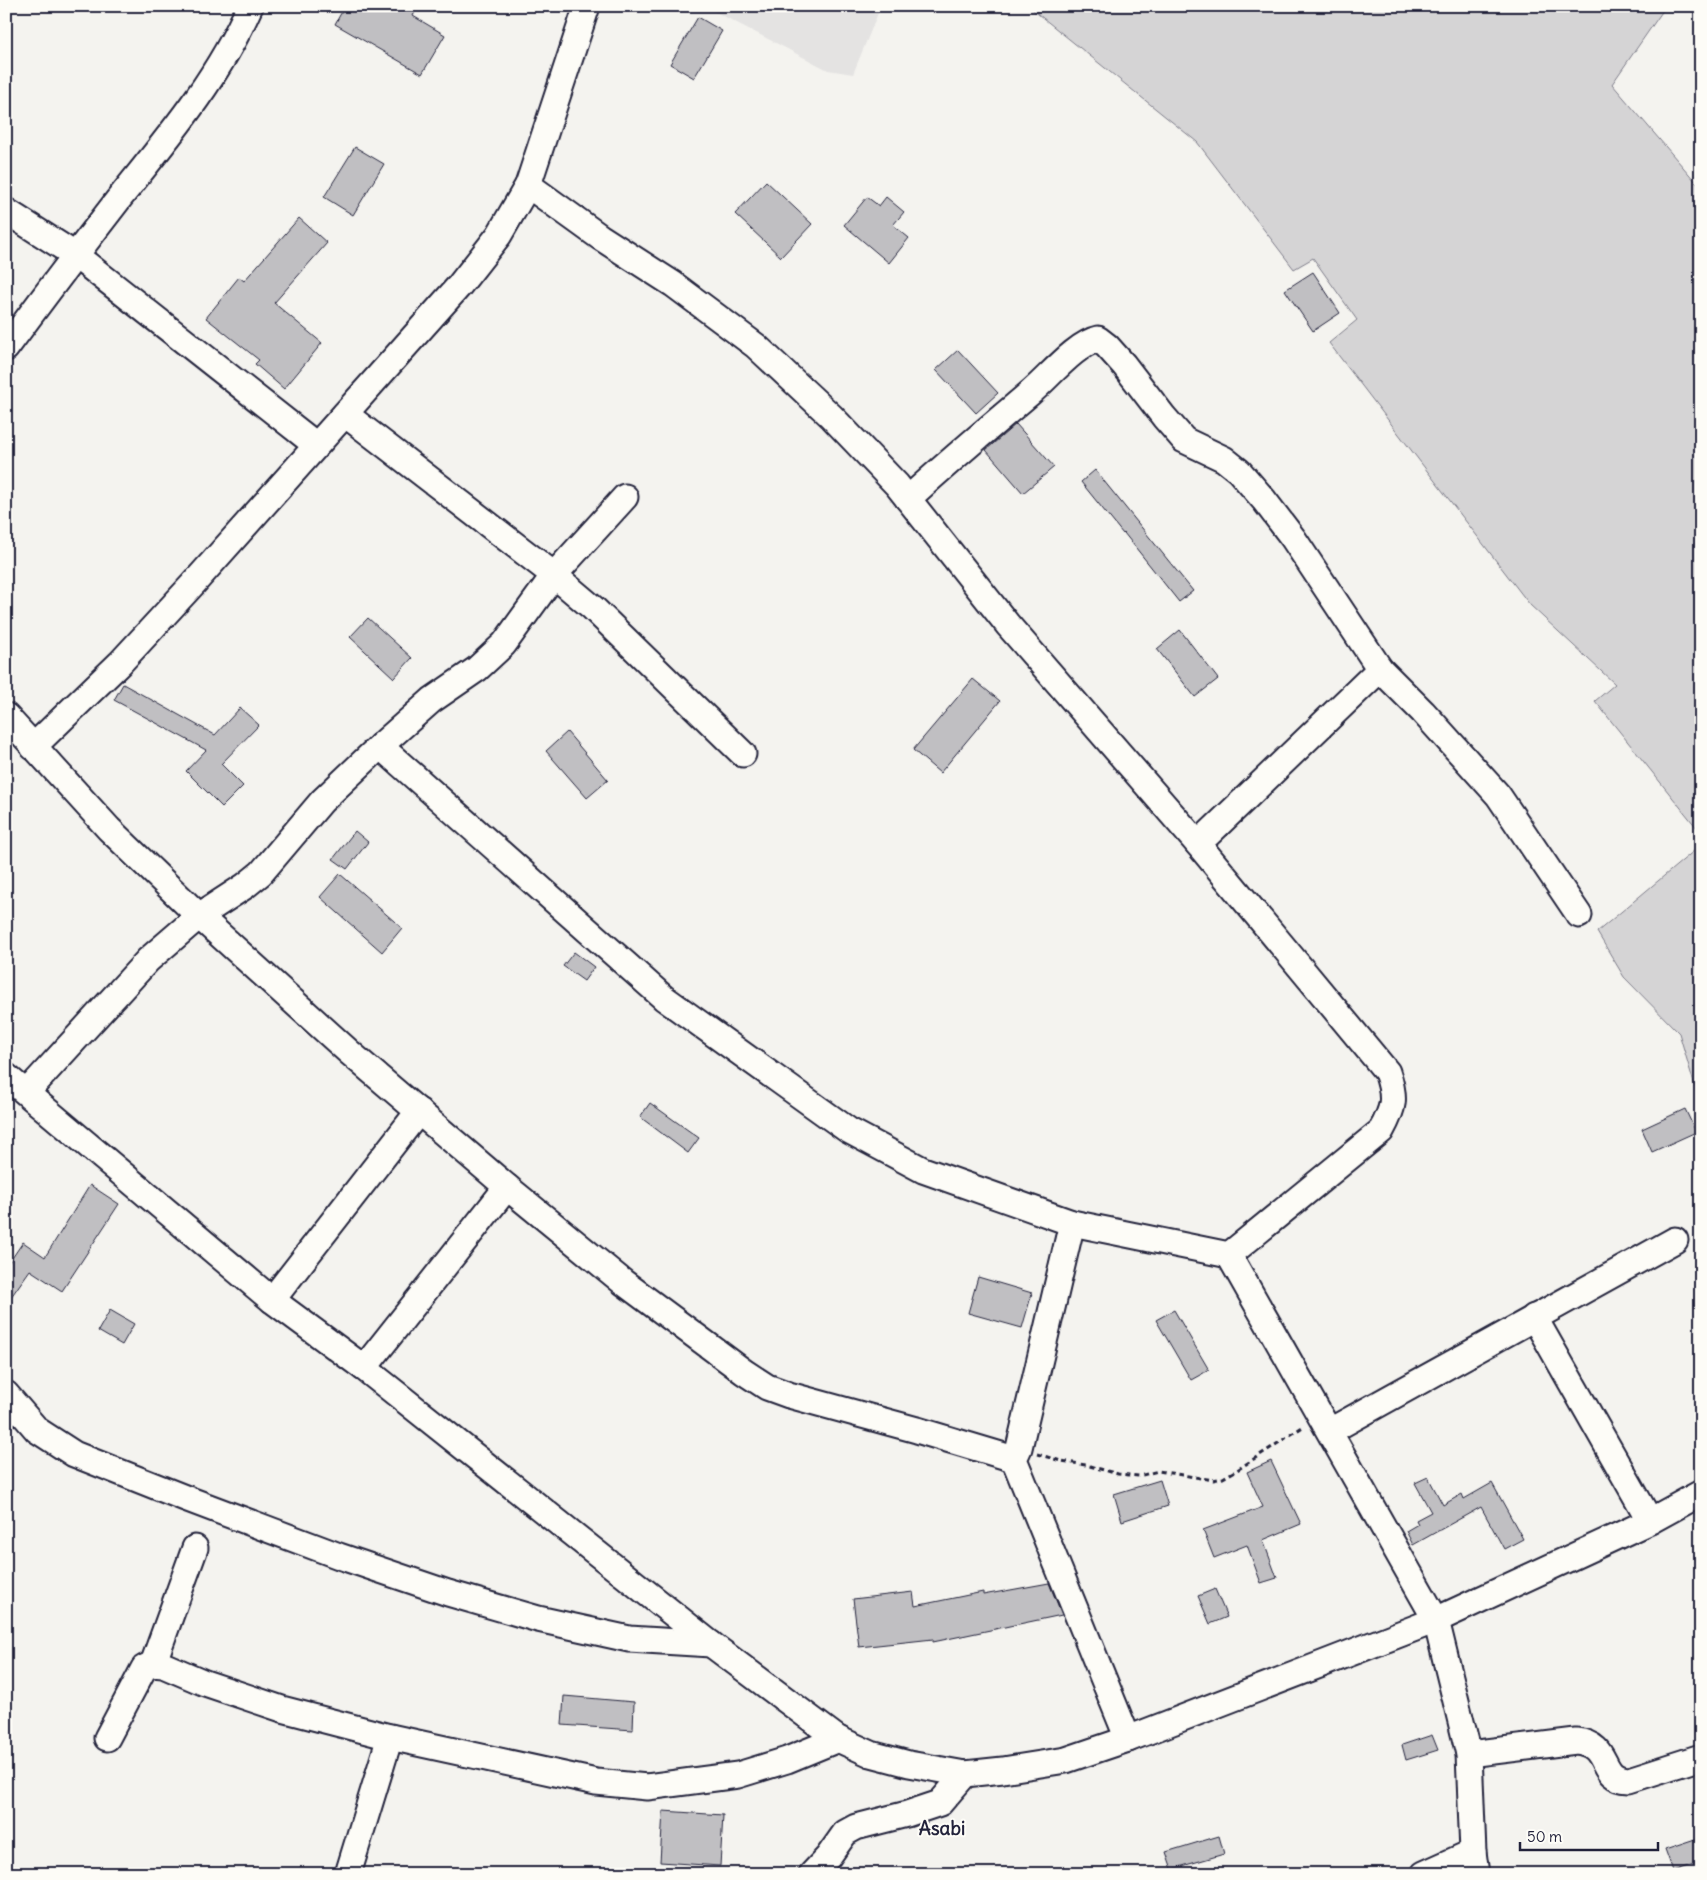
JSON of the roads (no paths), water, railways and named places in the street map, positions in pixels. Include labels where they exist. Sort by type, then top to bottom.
[{"type":"street","points":[[6,348],[75,255],[193,105],[214,73],[250,6]]},
{"type":"street","points":[[33,747],[133,648],[194,583],[459,286],[498,235],[528,185],[587,6]]},
{"type":"street","points":[[528,185],[600,237],[673,284],[756,346],[831,416],[908,499],[1008,625],[1198,844],[1387,1072],[1393,1089],[1393,1106],[1381,1131],[1229,1255]]},
{"type":"street","points":[[6,211],[75,255],[316,445]]},
{"type":"street","points":[[908,499],[1080,348],[1089,341],[1098,339],[1124,365],[1184,440],[1224,459],[1239,471],[1264,500],[1293,538],[1380,669],[1423,712],[1498,795],[1579,915]]},
{"type":"street","points":[[345,414],[593,608],[743,754]]},
{"type":"street","points":[[27,1092],[148,960],[199,916],[245,886],[261,873],[322,801],[380,746],[432,700],[477,669],[504,644],[554,576],[625,497]]},
{"type":"street","points":[[1198,844],[1380,669]]},
{"type":"street","points":[[6,716],[109,829],[199,916],[349,1052],[507,1187],[623,1282],[744,1372],[768,1387],[789,1395],[917,1430],[1016,1454]]},
{"type":"street","points":[[380,746],[664,998],[848,1130],[923,1170],[1072,1223],[1229,1255],[1436,1620],[1470,1754],[1475,1863],[1424,1874]]},
{"type":"street","points":[[6,1076],[272,1300],[364,1368],[711,1644],[838,1739],[871,1754],[909,1764],[965,1774],[1066,1760],[1128,1739],[1436,1620],[1650,1521],[1701,1493]]},
{"type":"street","points":[[272,1300],[419,1111]]},
{"type":"street","points":[[364,1368],[507,1187]]},
{"type":"street","points":[[1072,1223],[1016,1454],[1128,1739]]},
{"type":"street","points":[[1324,1424],[1534,1317],[1675,1240]]},
{"type":"street","points":[[1534,1317],[1650,1521]]},
{"type":"street","points":[[6,1394],[37,1430],[74,1454],[184,1498],[339,1556],[448,1593],[546,1621],[628,1639],[711,1644]]},
{"type":"street","points":[[153,1664],[195,1548]]},
{"type":"street","points":[[107,1738],[144,1668],[153,1664],[163,1665],[205,1683],[282,1709],[390,1738],[596,1782],[647,1787],[738,1775],[787,1760],[838,1739]]},
{"type":"street","points":[[348,1874],[390,1738]]},
{"type":"street","points":[[1470,1754],[1586,1742],[1597,1749],[1610,1773],[1621,1780],[1629,1780],[1701,1757]]},
{"type":"street","points":[[812,1874],[828,1858],[845,1833],[856,1827],[907,1814],[940,1803],[965,1774]]},
{"type":"district","name":"Asabi","points":[[942,1828]]}]
